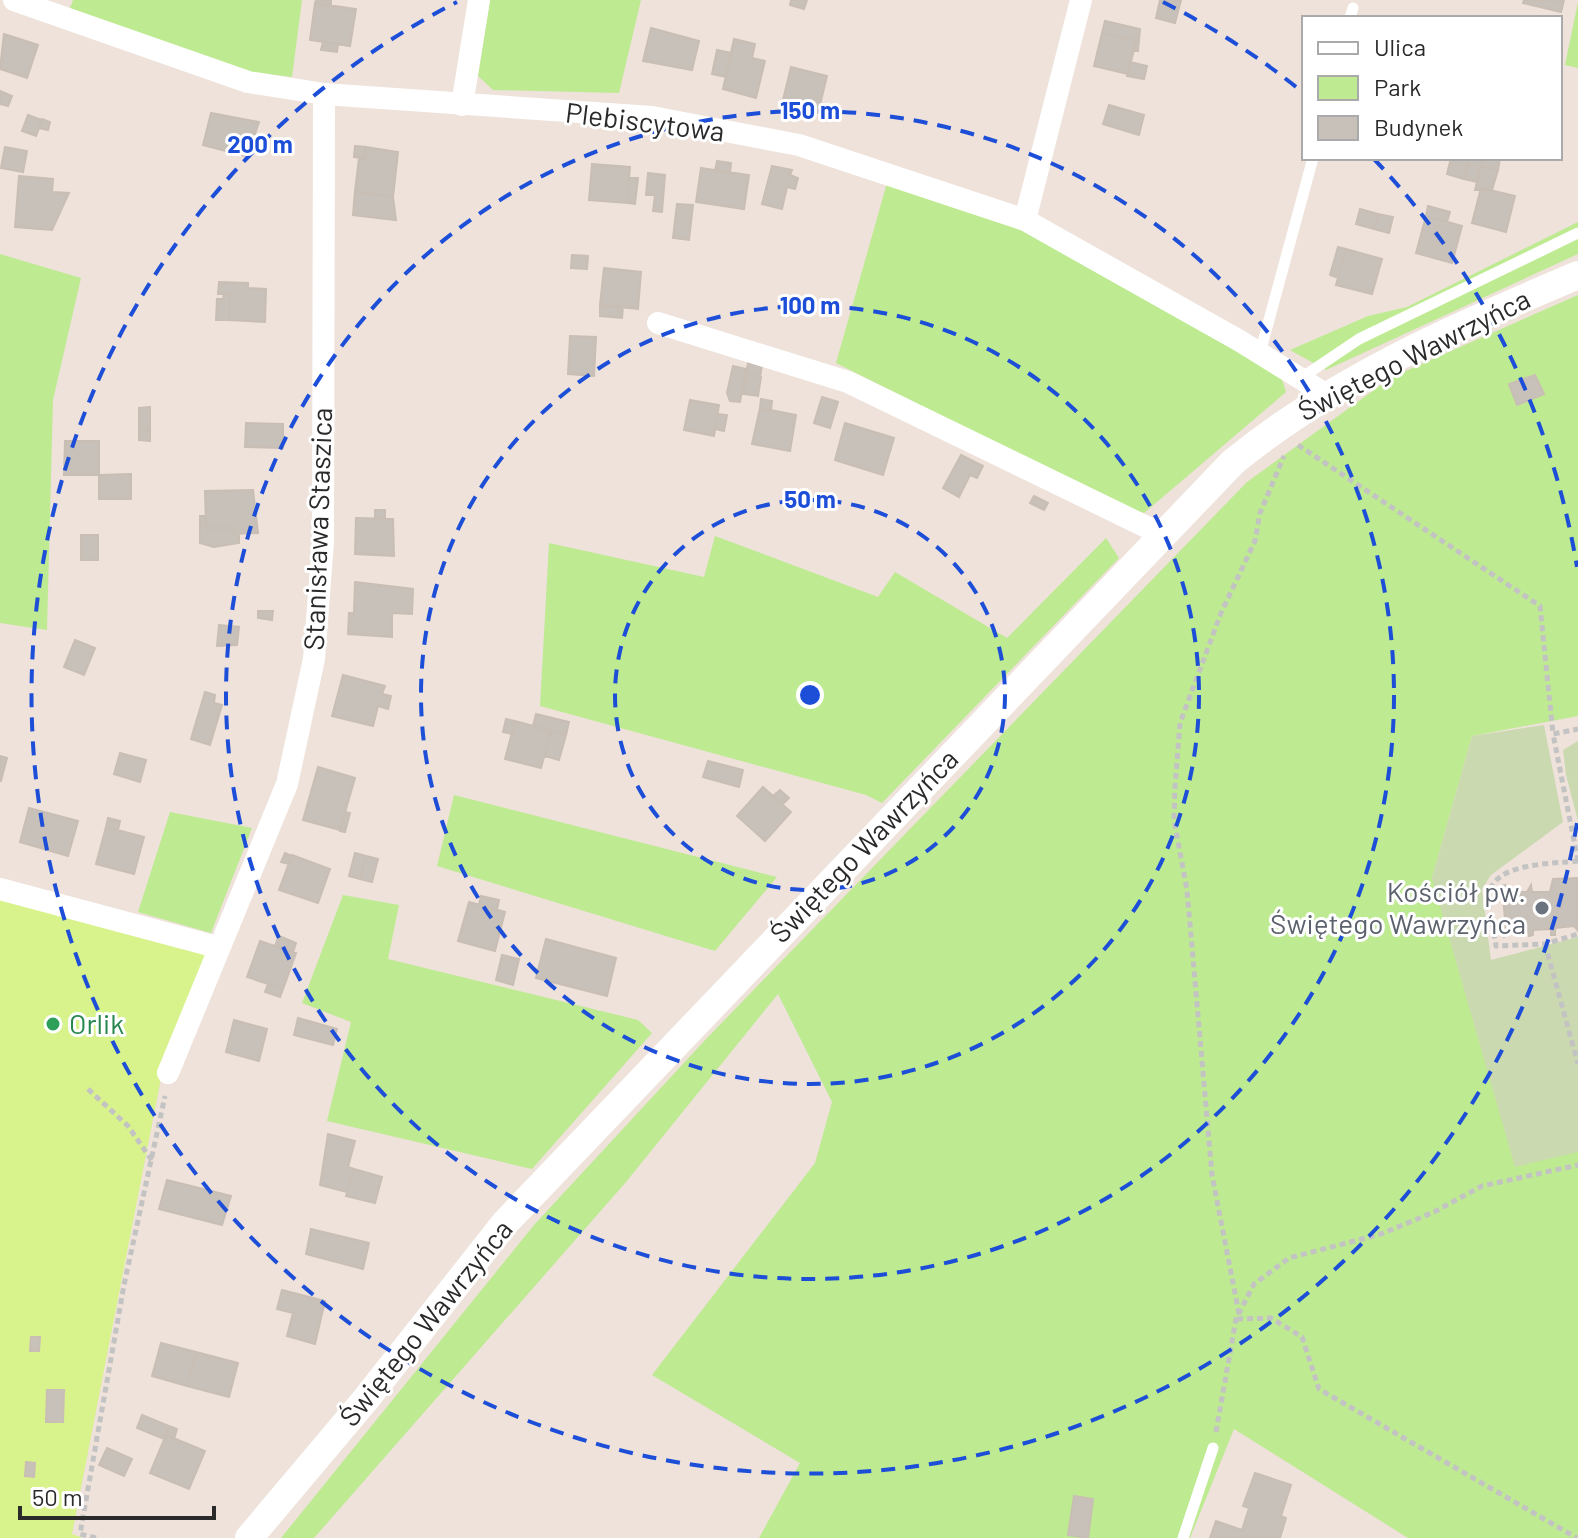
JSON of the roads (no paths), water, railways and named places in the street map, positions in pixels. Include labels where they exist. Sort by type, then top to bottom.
[{"type":"street","name":"Plebiscytowa","points":[[14,0],[248,82],[324,94],[652,117],[799,145],[1025,220],[1260,353],[1327,395]]},
{"type":"street","points":[[462,105],[479,0]]},
{"type":"street","points":[[1025,220],[1081,0]]},
{"type":"street","name":"Stanisława Staszica","points":[[168,1073],[217,947],[287,784],[314,659],[323,542],[324,94]]},
{"type":"street","name":"Świętego Wawrzyńca","points":[[249,1538],[366,1399],[505,1223],[1233,462],[1280,424],[1327,395],[1464,323],[1578,275]]},
{"type":"street","points":[[658,323],[848,382],[1161,534]]},
{"type":"street","points":[[0,889],[217,947]]},
{"type":"lane","points":[[1260,353],[1312,160]]},
{"type":"lane","points":[[1301,378],[1359,339],[1578,233]]},
{"type":"lane","points":[[1183,1538],[1213,1448]]},
{"type":"place","name":"Kościół pw. Świętego Wawrzyńca","points":[[1542,908]]},
{"type":"place","name":"Orlik","points":[[53,1024]]}]
